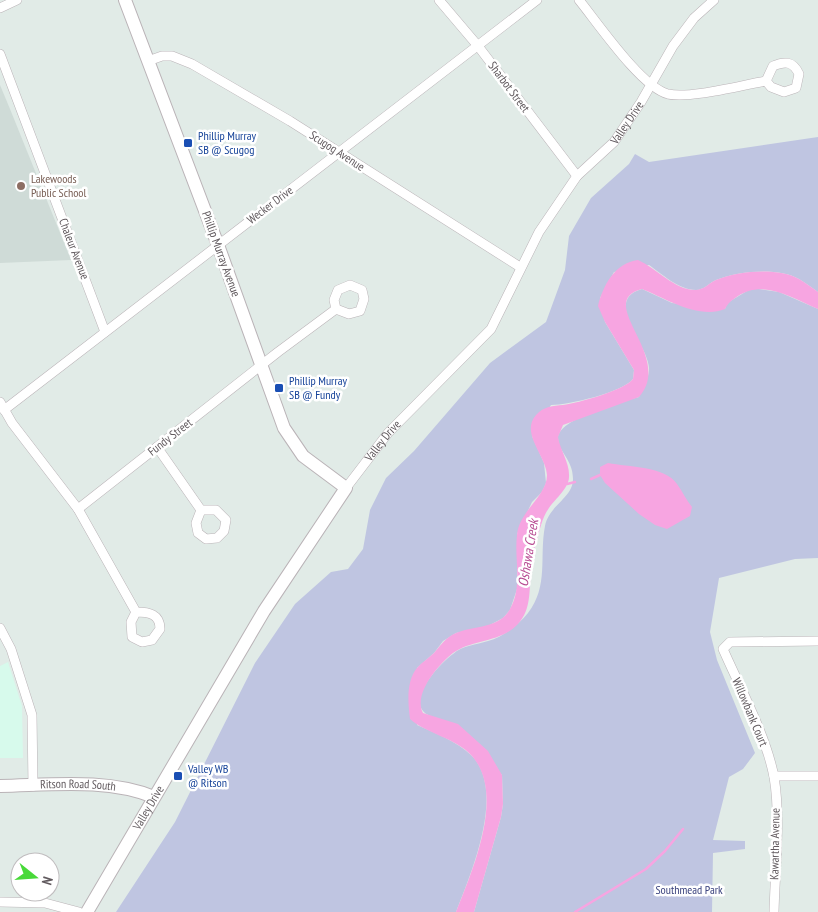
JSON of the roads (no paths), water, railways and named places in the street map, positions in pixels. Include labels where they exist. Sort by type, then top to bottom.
[{"type":"street","points":[[0,8],[17,0]]},
{"type":"street","name":"Phillip Murray Avenue","points":[[124,0],[218,244],[284,428],[303,456],[346,488]]},
{"type":"street","name":"Sharbot Street","points":[[440,0],[478,46],[577,176]]},
{"type":"street","name":"Wecker Drive","points":[[2,406],[105,332],[537,0]]},
{"type":"street","points":[[578,0],[638,73],[666,94],[681,96],[766,81]]},
{"type":"street","name":"Valley Drive","points":[[87,912],[264,611],[346,488],[388,433],[491,329],[520,267],[539,232],[577,176],[614,142],[641,102],[650,83],[673,46],[694,18],[714,0]]},
{"type":"street","name":"Chaleur Avenue","points":[[0,54],[105,332]]},
{"type":"street","name":"Scugog Avenue","points":[[148,61],[162,56],[172,56],[186,61],[290,121],[520,267]]},
{"type":"street","name":"Fundy Street","points":[[78,509],[261,365],[336,309]]},
{"type":"street","points":[[2,406],[78,509],[136,612]]},
{"type":"street","points":[[157,446],[201,510]]},
{"type":"street","points":[[0,628],[11,649],[32,715],[33,786]]},
{"type":"street","name":"Willowbank Court","points":[[774,776],[762,739],[723,649],[730,642],[818,642]]},
{"type":"street","points":[[774,776],[818,776]]},
{"type":"street","name":"Kawartha Avenue","points":[[774,776],[776,803],[774,912]]},
{"type":"street","name":"Ritson Road South","points":[[0,786],[112,786],[133,789],[154,797]]},
{"type":"street","points":[[0,902],[45,903],[79,912]]},
{"type":"water","name":"Oshawa Creek","points":[[638,260],[673,283],[695,290],[735,274],[769,272],[790,275],[818,292],[818,309],[778,292],[758,289],[738,296],[725,309],[715,312],[693,310],[642,289],[629,296],[626,306],[629,318],[643,348],[648,365],[647,381],[639,397],[563,425],[558,437],[568,467],[569,477],[564,489],[544,516],[541,525],[532,558],[526,612],[518,624],[503,635],[469,645],[453,653],[434,672],[421,697],[423,713],[458,724],[488,751],[502,775],[503,804],[501,817],[474,912],[456,912],[470,876],[483,833],[486,791],[482,772],[472,756],[450,740],[425,729],[410,719],[409,686],[413,673],[417,668],[449,637],[463,630],[486,626],[500,620],[510,609],[514,600],[517,582],[516,544],[519,526],[543,490],[547,475],[543,460],[532,437],[532,422],[536,415],[545,408],[590,399],[621,387],[633,379],[634,370],[605,322],[598,306],[603,290],[611,276],[623,266]]},
{"type":"water","points":[[608,463],[655,470],[671,478],[692,507],[690,516],[667,529],[655,525],[639,514],[605,483],[600,475],[600,467]]},
{"type":"waterway","points":[[591,479],[600,475]]},
{"type":"waterway","points":[[567,484],[575,482]]},
{"type":"waterway","points":[[575,912],[646,869],[665,851],[683,829]]},
{"type":"place","name":"Phillip Murray SB @ Scugog","points":[[188,143]]},
{"type":"place","name":"Lakewoods Public School","points":[[21,186]]},
{"type":"place","name":"Phillip Murray SB @ Fundy","points":[[279,388]]},
{"type":"place","name":"Valley WB @ Ritson","points":[[178,776]]},
{"type":"park label","name":"Southmead Park","points":[[689,890]]}]
